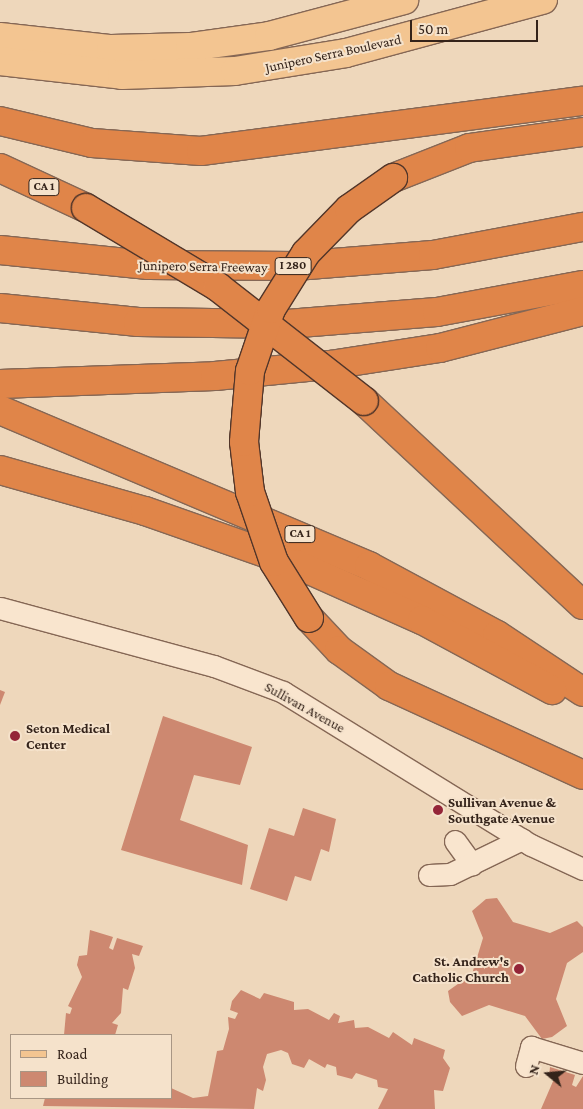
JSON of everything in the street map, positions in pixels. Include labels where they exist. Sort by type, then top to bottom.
[{"type":"highway","points":[[0,121],[92,143],[201,151],[583,101]]},
{"type":"highway","points":[[583,132],[469,148],[393,178],[349,209],[306,253],[271,310],[250,371],[244,434],[250,492],[274,562],[309,618],[339,650],[389,686],[583,775]]},
{"type":"highway","name":"CA 1","points":[[0,168],[86,208],[226,292],[364,401],[583,605]]},
{"type":"highway","name":"Junipero Serra Freeway","points":[[0,250],[148,265],[296,266],[442,253],[583,228]]},
{"type":"highway","points":[[0,308],[138,322],[287,324],[437,312],[583,285]]},
{"type":"highway","points":[[0,384],[245,374],[355,362],[459,344],[583,311]]},
{"type":"highway","name":"CA 1","points":[[0,410],[361,562],[466,617],[583,692]]},
{"type":"highway","points":[[0,470],[144,511],[296,564],[422,620],[583,706]]},
{"type":"main road","points":[[0,37],[111,49],[190,47],[269,36],[404,0]]},
{"type":"main road","name":"Junipero Serra Boulevard","points":[[0,61],[122,74],[235,71],[346,53],[543,0]]},
{"type":"street","name":"Sullivan Avenue","points":[[0,608],[214,666],[283,692],[522,839],[583,869]]},
{"type":"street","points":[[429,875],[450,874],[522,839]]},
{"type":"street","points":[[455,841],[472,864]]},
{"type":"street","points":[[528,1056],[583,1063]]},
{"type":"building","points":[[0,690],[5,692],[0,705]]},
{"type":"building","points":[[163,716],[252,747],[240,785],[194,775],[180,820],[248,845],[242,885],[121,850]]},
{"type":"building","points":[[303,808],[336,819],[329,852],[321,849],[311,881],[295,876],[287,901],[250,889],[269,828],[294,836]]},
{"type":"building","points":[[497,898],[513,922],[550,933],[577,921],[583,927],[583,952],[567,963],[556,999],[567,1026],[552,1037],[542,1039],[525,1016],[489,1005],[462,1016],[450,1002],[448,991],[472,974],[483,938],[472,911],[486,899]]},
{"type":"building","points":[[90,930],[113,937],[109,948],[113,950],[117,938],[143,946],[139,956],[132,954],[135,968],[128,990],[123,988],[121,1013],[112,1023],[118,1025],[115,1034],[64,1034],[66,1013],[70,1014],[72,1008],[68,1006],[82,977],[77,965],[79,956],[87,955]]},
{"type":"building","points":[[241,990],[260,999],[264,993],[294,1002],[294,1010],[308,1009],[329,1020],[334,1013],[340,1016],[338,1023],[354,1020],[355,1028],[368,1027],[389,1038],[393,1032],[412,1045],[414,1038],[445,1050],[443,1058],[450,1068],[443,1091],[434,1090],[435,1109],[378,1109],[388,1089],[378,1087],[377,1080],[356,1073],[352,1079],[337,1075],[336,1067],[327,1064],[325,1068],[309,1059],[304,1068],[292,1064],[288,1053],[281,1050],[267,1054],[263,1067],[266,1080],[263,1091],[257,1088],[254,1109],[43,1106],[45,1099],[172,1099],[172,1088],[193,1098],[208,1096],[217,1051],[223,1050],[229,1029],[228,1017],[235,1019],[238,1013],[230,1010],[232,1001]]},
{"type":"building","points":[[550,1067],[575,1075],[572,1085],[576,1087],[583,1076],[583,1109],[541,1109],[554,1079],[549,1077]]},
{"type":"place","name":"Seton Medical Center","points":[[15,736]]},
{"type":"place","name":"Sullivan Avenue & Southgate Avenue","points":[[438,810]]},
{"type":"place","name":"St. Andrew's Catholic Church","points":[[519,969]]}]
